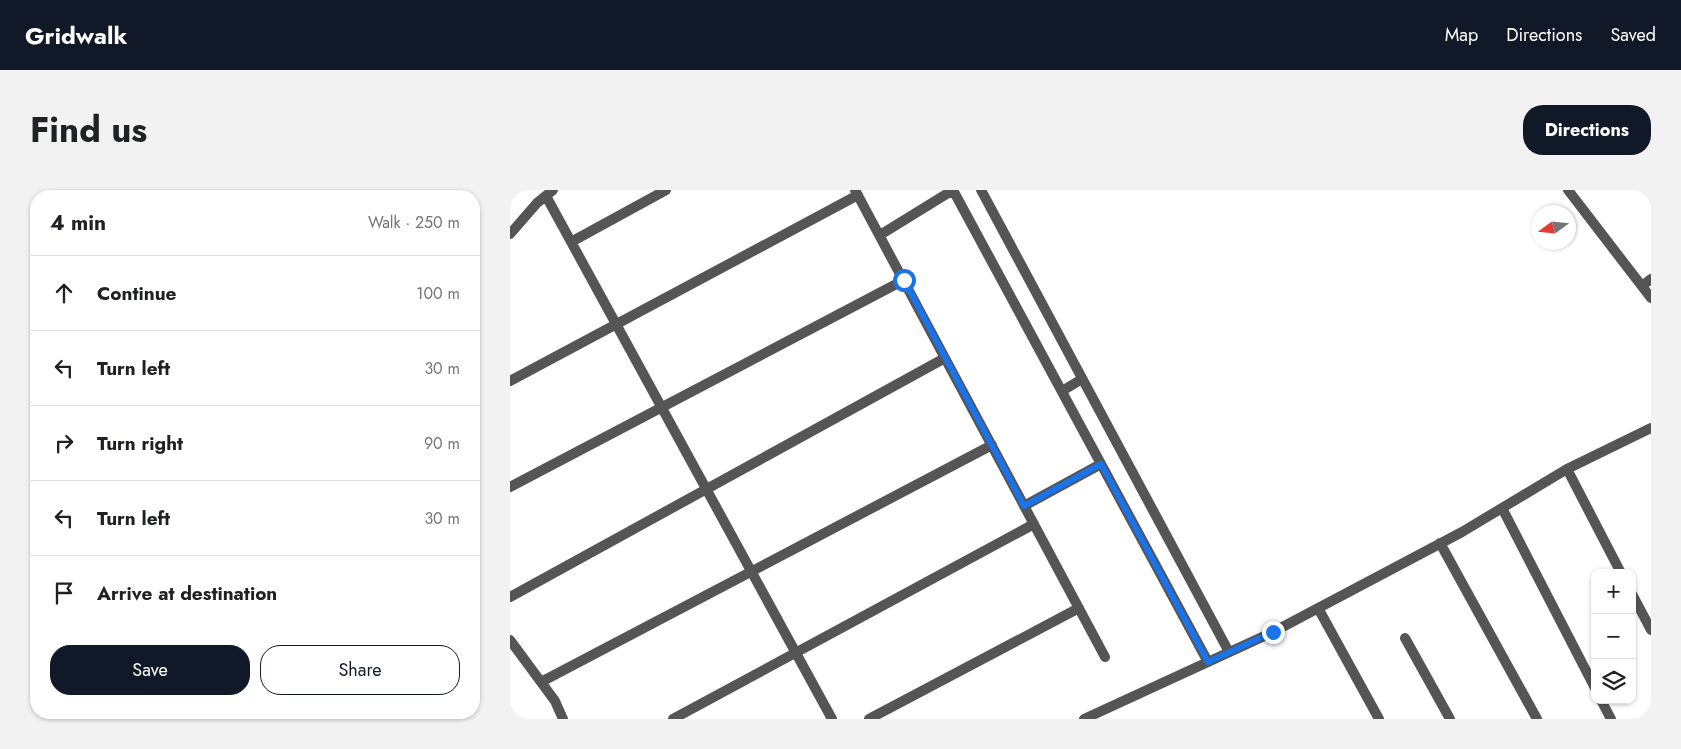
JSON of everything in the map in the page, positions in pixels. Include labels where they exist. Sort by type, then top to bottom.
[{"type":"street","points":[[571,242],[666,190]]},
{"type":"street","points":[[880,235],[953,190],[1208,662]]},
{"type":"street","points":[[981,190],[1229,652]]},
{"type":"street","points":[[1568,190],[1651,298]]},
{"type":"street","points":[[510,234],[549,193],[571,242],[832,719]]},
{"type":"street","points":[[510,381],[857,193],[1105,657]]},
{"type":"street","points":[[1642,286],[1651,279]]},
{"type":"street","points":[[510,487],[904,280]]},
{"type":"street","points":[[510,597],[945,358]]},
{"type":"street","points":[[1062,391],[1082,379]]},
{"type":"street","points":[[1084,719],[1273,632],[1440,543],[1567,469],[1650,430]]},
{"type":"street","points":[[541,682],[992,445]]},
{"type":"street","points":[[1024,506],[1101,464]]},
{"type":"street","points":[[1567,469],[1619,569]]},
{"type":"street","points":[[1502,508],[1591,680]]},
{"type":"street","points":[[673,719],[1034,524]]},
{"type":"street","points":[[1440,543],[1537,719]]},
{"type":"street","points":[[1636,602],[1651,630]]},
{"type":"street","points":[[869,719],[1079,608]]},
{"type":"street","points":[[1318,608],[1379,719]]},
{"type":"street","points":[[1405,638],[1450,719]]},
{"type":"street","points":[[510,640],[555,701],[563,719]]},
{"type":"street","points":[[1603,704],[1611,719]]},
{"type":"route","points":[[904,280],[1024,506],[1101,464],[1208,662],[1273,632]]}]
